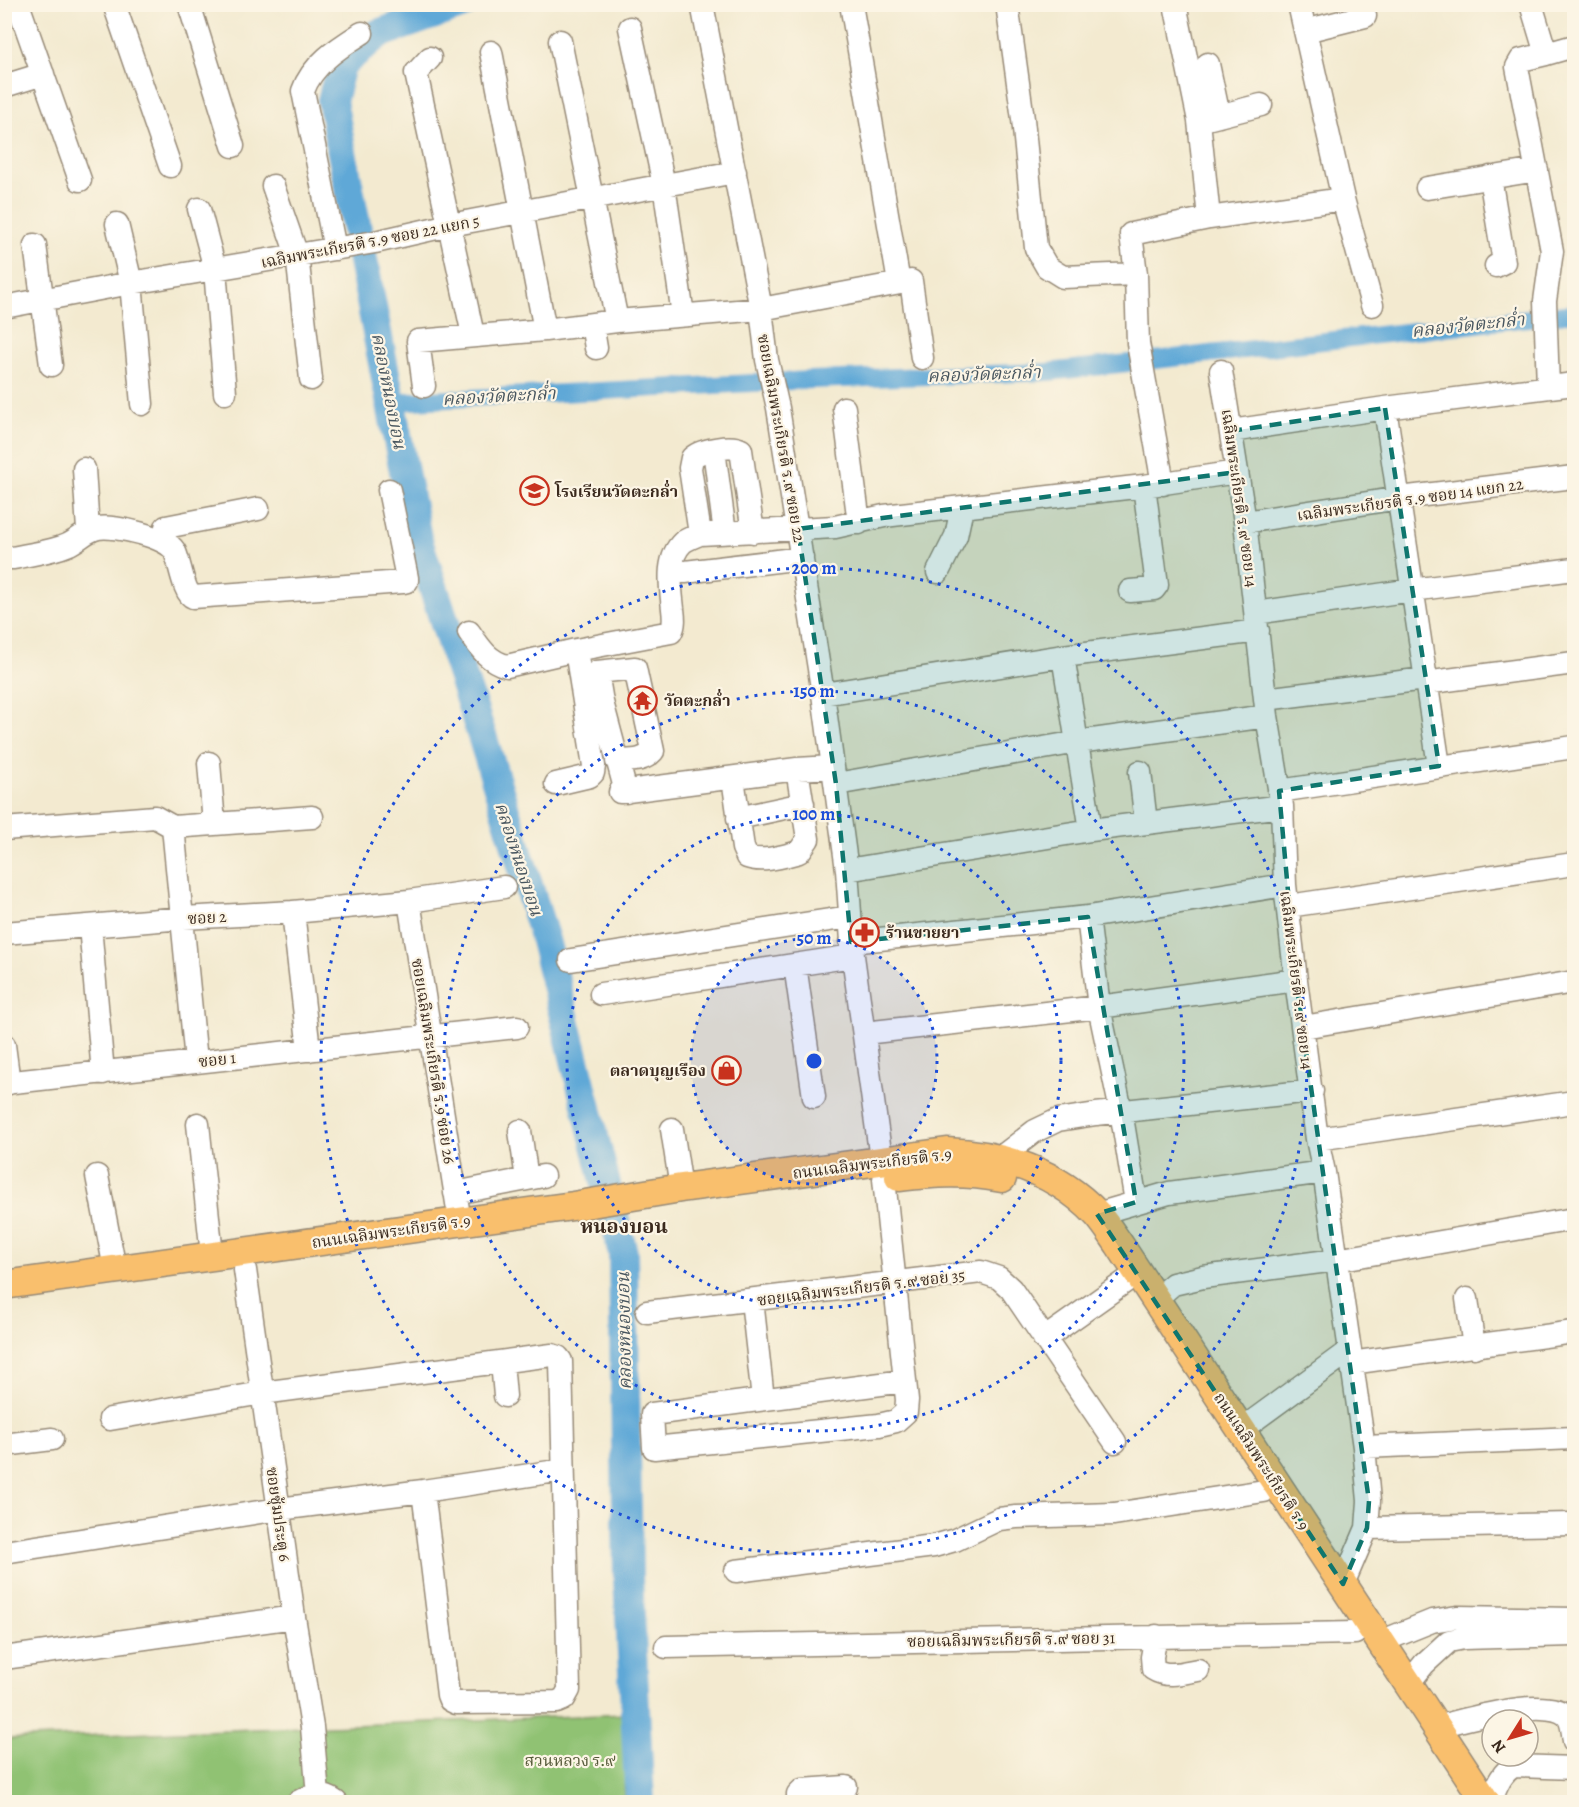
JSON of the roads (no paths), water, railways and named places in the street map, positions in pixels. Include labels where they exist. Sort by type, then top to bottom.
[{"type":"main road","name":"ถนนเฉลิมพระเกียรติ ร.9","points":[[4,1302],[245,1270],[583,1213],[882,1169],[947,1152],[972,1153],[1000,1158],[1039,1171],[1065,1187],[1097,1214],[1156,1299],[1343,1584],[1368,1637],[1464,1803]]},
{"type":"main road","name":"ถนนเฉลิมพระเกียรติ ร.9","points":[[626,1207],[681,1188],[882,1169],[934,1173],[972,1172],[1012,1180],[1059,1200],[1088,1229],[1126,1281],[1264,1491],[1368,1637],[1408,1684],[1488,1803]]},
{"type":"main road","name":"ถนนเฉลิมพระเกียรติ ร.9","points":[[4,1285],[460,1222],[583,1213]]},
{"type":"street","points":[[18,4],[80,180]]},
{"type":"street","points":[[114,4],[170,166]]},
{"type":"street","points":[[189,4],[233,146]]},
{"type":"street","name":"ซอยเฉลิมพระเกียรติ ร.๙ ซอย 22","points":[[702,4],[761,309],[767,360],[778,408],[823,694],[847,870],[852,949],[882,1169],[907,1400],[906,1412],[896,1421],[879,1425],[654,1448],[652,1414],[763,1399]]},
{"type":"street","points":[[851,4],[899,283]]},
{"type":"street","points":[[1007,4],[1023,119],[1036,248],[1047,267],[1063,277],[1136,274]]},
{"type":"street","points":[[1174,4],[1209,118]]},
{"type":"street","points":[[1299,4],[1343,199],[1372,305]]},
{"type":"street","points":[[1531,4],[1546,54]]},
{"type":"street","points":[[1305,32],[1365,16]]},
{"type":"street","points":[[630,28],[664,185],[683,315]]},
{"type":"street","points":[[339,248],[303,91],[306,82],[326,58],[362,33]]},
{"type":"street","points":[[560,41],[617,321]]},
{"type":"street","points":[[1548,387],[1545,301],[1552,251],[1517,67],[1521,60],[1575,46]]},
{"type":"street","points":[[491,52],[545,330]]},
{"type":"street","points":[[430,58],[416,73],[473,335]]},
{"type":"street","points":[[1208,64],[1209,218]]},
{"type":"street","points":[[4,86],[43,74]]},
{"type":"street","points":[[1209,118],[1261,105]]},
{"type":"street","points":[[1427,188],[1536,170]]},
{"type":"street","name":"เฉลิมพระเกียรติ ร.9 ซอย 22 แยก 5","points":[[4,307],[375,242],[450,225],[735,172]]},
{"type":"street","points":[[1490,177],[1504,262],[1496,266]]},
{"type":"street","points":[[273,186],[297,255],[311,379]]},
{"type":"street","points":[[1130,591],[1155,589],[1157,585],[1154,485],[1144,380],[1138,343],[1136,274],[1131,234],[1209,218],[1343,199]]},
{"type":"street","points":[[199,209],[215,269],[225,393]]},
{"type":"street","points":[[117,224],[131,283],[142,404]]},
{"type":"street","points":[[35,245],[51,364]]},
{"type":"street","points":[[424,386],[418,341],[761,309],[910,281],[922,358]]},
{"type":"street","points":[[592,324],[596,348]]},
{"type":"street","name":"เฉลิมพระเกียรติ ร.๙ ซอย 14","points":[[1221,371],[1245,522],[1266,707],[1280,799],[1286,895],[1317,1139],[1324,1172],[1364,1447],[1368,1502],[1367,1528],[1343,1584]]},
{"type":"street","points":[[1230,432],[1385,408],[1575,384]]},
{"type":"street","points":[[844,408],[859,523]]},
{"type":"street","points":[[1385,408],[1438,766]]},
{"type":"street","points":[[700,534],[690,463],[695,454],[733,447],[741,450],[753,532]]},
{"type":"street","points":[[714,450],[725,533]]},
{"type":"street","points":[[84,469],[88,530]]},
{"type":"street","points":[[469,632],[489,658],[497,664],[507,666],[584,648],[669,632],[673,629],[674,618],[670,580],[672,562],[684,542],[700,534],[835,527],[884,516],[1154,485],[1238,472]]},
{"type":"street","name":"เฉลิมพระเกียรติ ร.9 ซอย 14 แยก 22","points":[[1245,522],[1400,498],[1575,477]]},
{"type":"street","points":[[4,558],[13,558],[67,545],[88,530],[103,527],[152,536],[174,548],[187,593],[193,597],[403,582],[407,581],[407,578],[389,490]]},
{"type":"street","points":[[938,572],[956,536],[962,508]]},
{"type":"street","points":[[164,541],[166,527],[258,509]]},
{"type":"street","points":[[686,572],[802,558]]},
{"type":"street","points":[[823,694],[1064,656],[1257,622],[1412,590],[1575,569]]},
{"type":"street","points":[[617,761],[641,760],[653,751],[628,640]]},
{"type":"street","points":[[584,648],[597,672],[598,687],[623,792],[797,769],[834,775],[1078,742],[1266,707],[1425,681],[1575,663]]},
{"type":"street","points":[[556,784],[590,776],[593,773],[584,648]]},
{"type":"street","points":[[1064,656],[1091,830]]},
{"type":"street","points":[[597,672],[635,668]]},
{"type":"street","points":[[847,870],[1146,823],[1280,799],[1438,766],[1575,747]]},
{"type":"street","points":[[209,763],[214,824]]},
{"type":"street","points":[[733,778],[743,848],[747,857],[754,860],[777,857],[800,852],[808,839],[797,769]]},
{"type":"street","points":[[1140,772],[1146,823]]},
{"type":"street","points":[[738,818],[803,804]]},
{"type":"street","points":[[4,829],[155,817],[173,827],[312,817]]},
{"type":"street","points":[[173,827],[196,1061]]},
{"type":"street","points":[[601,994],[795,965],[852,949],[1088,917],[1575,864]]},
{"type":"street","name":"ซอย 2","points":[[4,933],[183,918],[293,912],[409,901],[504,887]]},
{"type":"street","name":"ซอยเฉลิมพระเกียรติ ร.9 ซอย 26","points":[[409,901],[460,1222]]},
{"type":"street","points":[[293,912],[309,1050]]},
{"type":"street","points":[[571,960],[849,917]]},
{"type":"street","points":[[1088,917],[1100,1007],[1136,1202]]},
{"type":"street","points":[[90,926],[103,1073]]},
{"type":"street","points":[[795,965],[814,1097]]},
{"type":"street","points":[[864,1033],[1100,1007],[1296,980]]},
{"type":"street","points":[[1303,1027],[1575,982]]},
{"type":"street","name":"ซอย 1","points":[[7,1083],[517,1027]]},
{"type":"street","points":[[4,1045],[7,1083]]},
{"type":"street","points":[[1000,1158],[1035,1131],[1058,1120],[1312,1091]]},
{"type":"street","points":[[1317,1139],[1575,1102]]},
{"type":"street","points":[[198,1124],[213,1255]]},
{"type":"street","points":[[672,1129],[681,1188]]},
{"type":"street","points":[[455,1193],[535,1178],[520,1131]]},
{"type":"street","points":[[1097,1214],[1169,1193],[1324,1172]]},
{"type":"street","points":[[97,1176],[115,1269]]},
{"type":"street","points":[[1156,1299],[1173,1284],[1203,1276],[1336,1260],[1575,1219]]},
{"type":"street","name":"ซอยซุ้มประตู 6","points":[[245,1270],[294,1617],[312,1727],[317,1800]]},
{"type":"street","name":"ซอยเฉลิมพระเกียรติ ร.๙ ซอย 35","points":[[647,1312],[981,1272],[999,1278],[1011,1289],[1115,1442]]},
{"type":"street","points":[[1044,1339],[1126,1281]]},
{"type":"street","points":[[1467,1299],[1474,1347]]},
{"type":"street","points":[[752,1300],[763,1399],[904,1381]]},
{"type":"street","points":[[1242,1429],[1351,1357],[1474,1347],[1575,1332]]},
{"type":"street","points":[[110,1419],[262,1393],[552,1355],[558,1357],[561,1361],[569,1690],[564,1699],[557,1702],[456,1703],[450,1700],[423,1491]]},
{"type":"street","points":[[502,1362],[505,1396]]},
{"type":"street","points":[[4,1445],[52,1438]]},
{"type":"street","points":[[1364,1447],[1575,1438]]},
{"type":"street","points":[[4,1552],[279,1509],[563,1470]]},
{"type":"street","points":[[736,1571],[934,1546],[955,1540],[999,1520],[1016,1517],[1114,1514],[1264,1491]]},
{"type":"street","points":[[1367,1528],[1575,1524]]},
{"type":"street","points":[[4,1658],[294,1617]]},
{"type":"street","points":[[1408,1684],[1457,1617],[1575,1619]]},
{"type":"street","points":[[1368,1637],[1432,1621],[1464,1638],[1575,1635]]},
{"type":"street","points":[[1156,1636],[1152,1657],[1153,1669],[1161,1674],[1171,1675],[1198,1670]]},
{"type":"street","name":"ซอยเฉลิมพระเกียรติ ร.๙ ซอย 31","points":[[666,1647],[1156,1636],[1368,1637]]},
{"type":"street","points":[[1540,1708],[1556,1709],[1565,1714],[1569,1718],[1575,1742]]},
{"type":"street","points":[[1437,1727],[1480,1719]]},
{"type":"street","points":[[1540,1764],[1575,1768]]},
{"type":"street","points":[[1488,1803],[1508,1768]]},
{"type":"street","points":[[798,1803],[798,1794],[802,1790],[846,1786]]},
{"type":"waterway","name":"คลองหนองบอน","points":[[463,4],[378,34],[341,65],[332,101],[417,538],[483,739],[545,940],[623,1253],[628,1578],[640,1802]]},
{"type":"waterway","name":"คลองวัดตะกล่ำ","points":[[392,402],[810,380],[1048,372],[1574,313]]},
{"type":"place","name":"โรงเรียนวัดตะกล่ำ","points":[[534,491]]},
{"type":"place","name":"วัดตะกล่ำ","points":[[643,700]]},
{"type":"place","name":"ร้านขายยา","points":[[865,932]]},
{"type":"place","name":"ตลาดบุญเรือง","points":[[727,1070]]},
{"type":"district","name":"หนองบอน","points":[[624,1226]]},
{"type":"park label","name":"สวนหลวง ร.๙","points":[[570,1760]]}]
